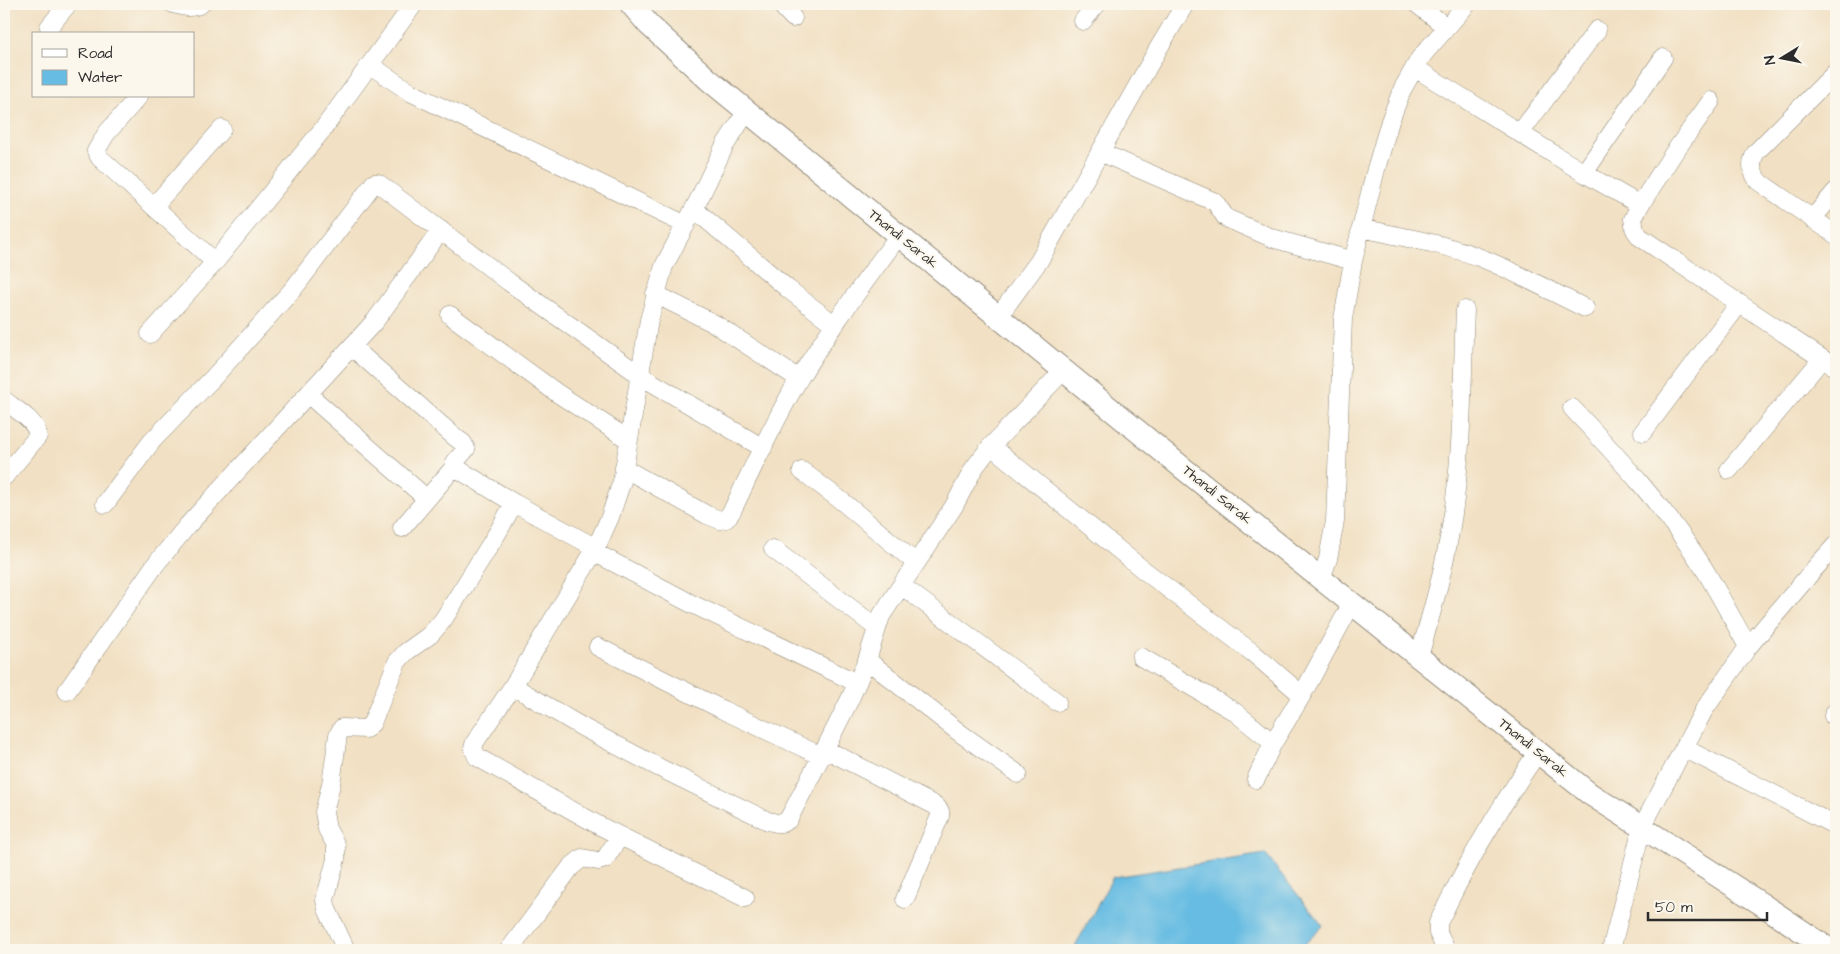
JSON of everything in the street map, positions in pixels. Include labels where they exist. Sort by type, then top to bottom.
[{"type":"main road","name":"Thandi Sarak","points":[[631,4],[649,25],[709,80],[998,317],[1590,794],[1830,950]]},
{"type":"street","points":[[49,27],[68,4]]},
{"type":"street","points":[[173,4],[188,7],[201,4]]},
{"type":"street","points":[[150,334],[215,262],[323,129],[414,4]]},
{"type":"street","points":[[780,4],[793,18]]},
{"type":"street","points":[[1083,22],[1097,4]]},
{"type":"street","points":[[998,317],[1039,261],[1185,4]]},
{"type":"street","points":[[1417,4],[1446,27]]},
{"type":"street","points":[[1322,579],[1335,521],[1343,327],[1353,261],[1361,228],[1390,120],[1402,90],[1420,58],[1468,4]]},
{"type":"street","points":[[1520,133],[1597,30]]},
{"type":"street","points":[[1584,173],[1663,58]]},
{"type":"street","points":[[370,65],[410,92],[686,225]]},
{"type":"street","points":[[1414,68],[1584,173],[1640,205]]},
{"type":"street","points":[[1836,72],[1756,152],[1751,162],[1752,172],[1758,180],[1836,236]]},
{"type":"street","points":[[137,98],[106,134],[96,151],[100,158],[215,262]]},
{"type":"street","points":[[1711,101],[1673,154],[1640,205],[1633,219],[1635,230],[1640,237],[1829,364],[1729,470]]},
{"type":"street","points":[[745,898],[620,836],[501,772],[477,757],[473,748],[513,686],[595,550],[610,517],[622,481],[649,320],[664,266],[694,209],[724,145],[747,111]]},
{"type":"street","points":[[154,206],[222,129]]},
{"type":"street","points":[[1100,152],[1215,202],[1226,218],[1272,238],[1353,261]]},
{"type":"street","points":[[105,504],[152,441],[294,288],[372,184],[378,183],[509,282],[641,376],[763,448]]},
{"type":"street","points":[[1812,219],[1836,191]]},
{"type":"street","points":[[694,209],[788,289],[835,325]]},
{"type":"street","points":[[1361,228],[1480,257],[1585,308]]},
{"type":"street","points":[[67,690],[155,565],[188,526],[375,321],[441,230]]},
{"type":"street","points":[[624,468],[708,515],[720,520],[726,519],[732,511],[799,379],[899,235]]},
{"type":"street","points":[[655,294],[715,324],[799,379]]},
{"type":"street","points":[[1643,432],[1738,304]]},
{"type":"street","points":[[1419,657],[1436,599],[1452,520],[1459,448],[1465,310]]},
{"type":"street","points":[[450,315],[557,393],[629,440]]},
{"type":"street","points":[[352,347],[456,438],[463,442],[466,449],[455,462],[455,466],[402,528]]},
{"type":"street","points":[[513,686],[582,727],[660,768],[768,820],[778,824],[783,823],[788,820],[857,683],[867,660],[881,616],[954,506],[974,468],[991,446],[1064,370]]},
{"type":"street","points":[[309,395],[426,499]]},
{"type":"street","points":[[4,400],[32,423],[38,430],[38,436],[4,477]]},
{"type":"street","points":[[1572,408],[1627,466],[1670,520],[1703,567],[1748,647]]},
{"type":"street","points":[[991,446],[1142,568],[1253,653],[1302,695]]},
{"type":"street","points":[[455,466],[514,503],[690,603],[857,683]]},
{"type":"street","points":[[802,471],[916,563]]},
{"type":"street","points":[[346,950],[326,909],[325,900],[336,858],[336,845],[327,829],[324,812],[331,784],[338,735],[342,728],[366,729],[372,723],[397,662],[406,652],[430,635],[443,620],[514,503]]},
{"type":"street","points":[[1611,950],[1642,827],[1704,710],[1748,647],[1836,545]]},
{"type":"street","points":[[773,549],[876,628]]},
{"type":"street","points":[[902,586],[1057,702]]},
{"type":"street","points":[[1256,779],[1273,743],[1302,695],[1352,603]]},
{"type":"street","points":[[598,646],[723,710],[823,752],[936,806],[940,811],[940,816],[905,899]]},
{"type":"street","points":[[1141,657],[1235,712],[1273,743]]},
{"type":"street","points":[[867,660],[1018,774]]},
{"type":"street","points":[[1684,748],[1836,826]]},
{"type":"street","points":[[1446,950],[1438,933],[1438,923],[1485,833],[1538,752]]},
{"type":"street","points":[[510,950],[571,867],[582,858],[598,861],[605,859],[620,836]]},
{"type":"water","points":[[1265,854],[1323,926],[1299,950],[1073,950],[1113,877]]}]
